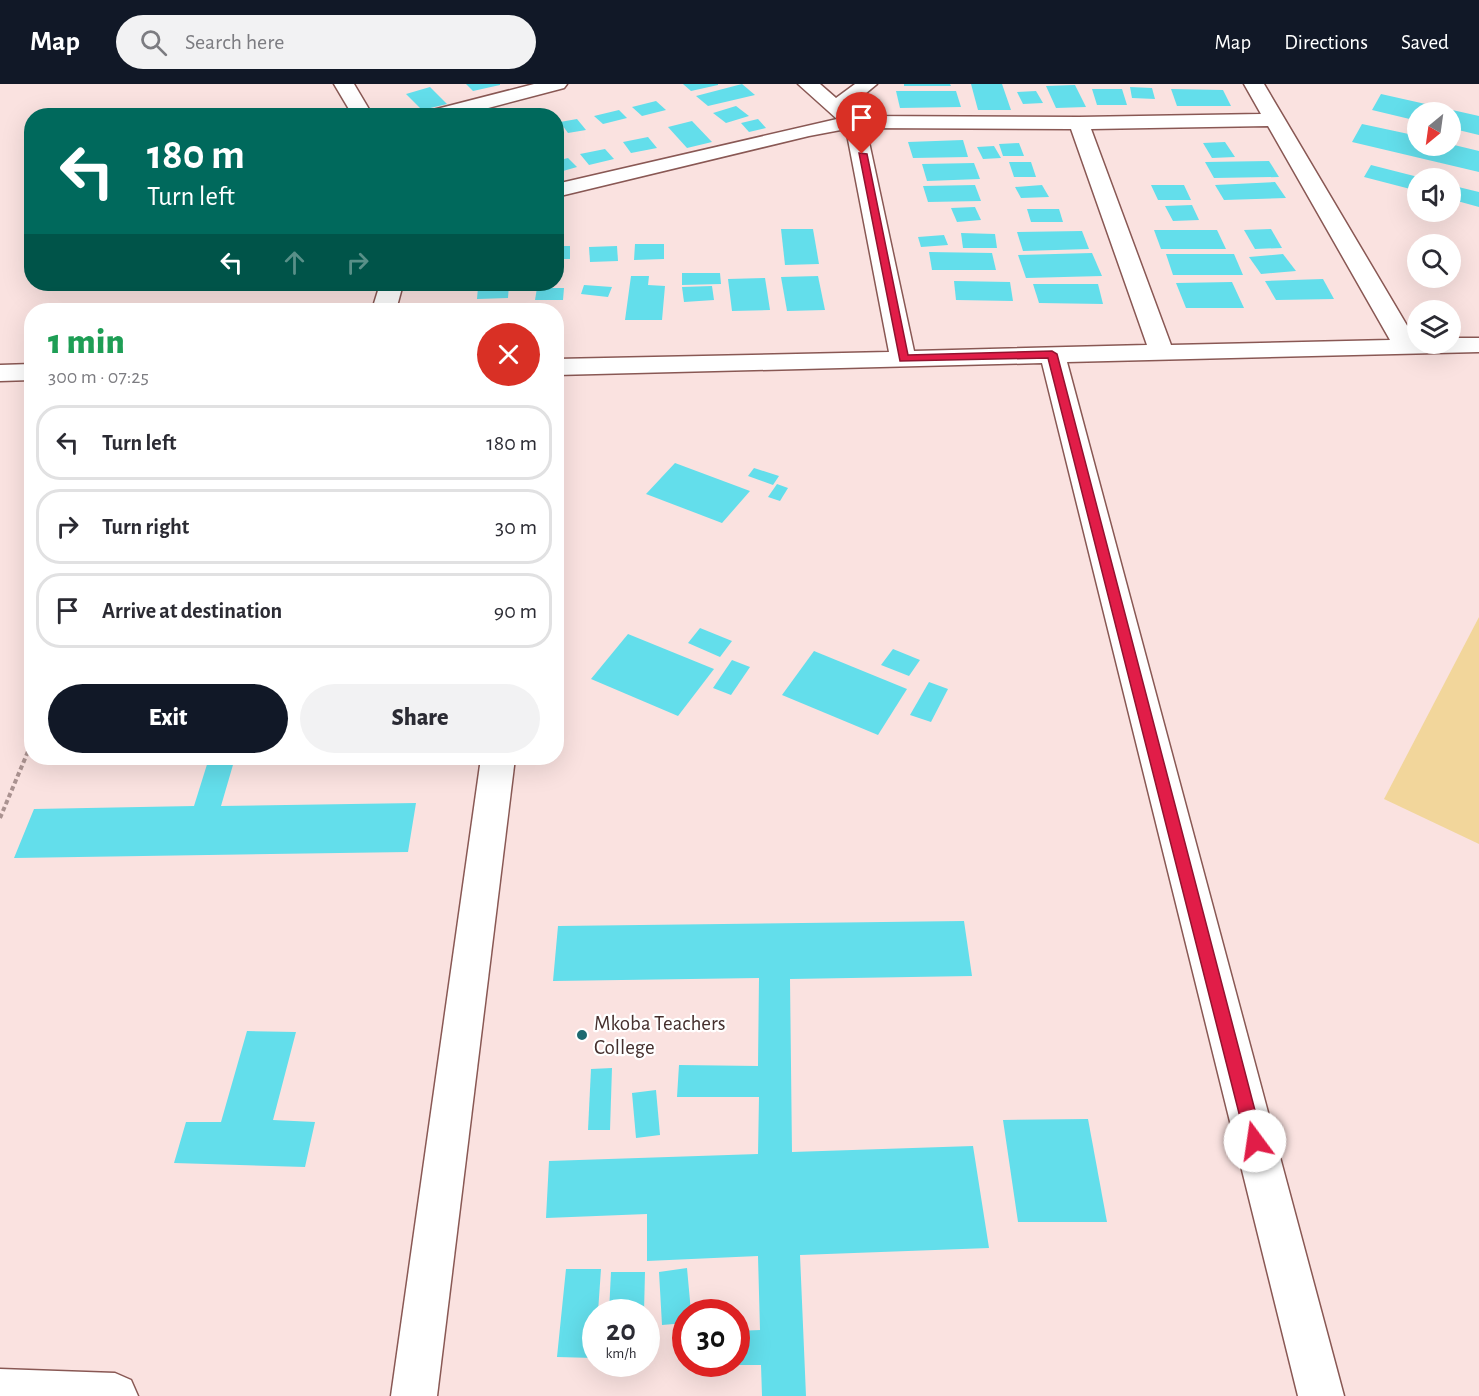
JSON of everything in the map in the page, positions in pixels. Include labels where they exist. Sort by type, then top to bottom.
[{"type":"street","points":[[344,84],[358,108]]},
{"type":"street","points":[[463,108],[557,84]]},
{"type":"street","points":[[808,84],[853,122],[860,143],[903,359]]},
{"type":"street","points":[[837,107],[867,84]]},
{"type":"street","points":[[564,367],[1407,346],[1254,84]]},
{"type":"street","points":[[564,189],[809,130],[853,122],[1079,123],[1275,120]]},
{"type":"street","points":[[1079,123],[1162,353]]},
{"type":"street","points":[[1461,345],[1479,345]]},
{"type":"street","points":[[1052,354],[1321,1396]]},
{"type":"street","points":[[0,373],[24,372]]},
{"type":"street","points":[[414,1396],[497,765]]},
{"type":"street","points":[[0,1392],[115,1396]]},
{"type":"path","points":[[0,818],[24,760]]},
{"type":"shaded area","points":[[1479,617],[1479,844],[1384,799]]},
{"type":"building","points":[[466,84],[500,84],[500,85],[473,91]]},
{"type":"building","points":[[683,84],[718,84],[718,85],[691,91]]},
{"type":"building","points":[[742,84],[755,95],[708,106],[696,96]]},
{"type":"building","points":[[904,84],[950,84],[951,86],[904,86]]},
{"type":"building","points":[[971,84],[1002,84],[1011,110],[978,110]]},
{"type":"building","points":[[1075,85],[1086,107],[1056,108],[1046,86]]},
{"type":"building","points":[[430,87],[447,104],[420,108],[406,94]]},
{"type":"building","points":[[1130,87],[1152,88],[1155,99],[1132,98]]},
{"type":"building","points":[[1092,89],[1122,89],[1127,105],[1097,105]]},
{"type":"building","points":[[1171,89],[1223,90],[1231,106],[1177,106]]},
{"type":"building","points":[[896,91],[956,91],[961,107],[900,108]]},
{"type":"building","points":[[1036,91],[1043,103],[1023,104],[1017,92]]},
{"type":"building","points":[[1381,94],[1417,102],[1407,102],[1407,118],[1372,110]]},
{"type":"building","points":[[656,101],[666,110],[642,116],[632,107]]},
{"type":"building","points":[[736,106],[749,116],[726,123],[713,113]]},
{"type":"building","points":[[619,110],[627,118],[603,124],[594,116]]},
{"type":"building","points":[[1461,112],[1479,116],[1479,135],[1461,131]]},
{"type":"building","points":[[577,119],[586,130],[568,133],[564,128],[564,121]]},
{"type":"building","points":[[758,119],[766,128],[749,132],[741,123]]},
{"type":"building","points":[[692,121],[712,142],[687,148],[668,127]]},
{"type":"building","points":[[1362,124],[1407,134],[1407,155],[1352,142]]},
{"type":"building","points":[[648,137],[657,148],[631,153],[623,142]]},
{"type":"building","points":[[963,140],[968,157],[913,158],[908,142]]},
{"type":"building","points":[[1225,142],[1235,157],[1212,158],[1203,143]]},
{"type":"building","points":[[1019,143],[1024,156],[1003,156],[999,144]]},
{"type":"building","points":[[994,146],[1001,158],[983,159],[977,147]]},
{"type":"building","points":[[1461,147],[1479,151],[1479,172],[1411,156],[1461,156]]},
{"type":"building","points":[[605,149],[614,159],[589,165],[580,154]]},
{"type":"building","points":[[568,158],[577,167],[564,171],[564,159]]},
{"type":"building","points":[[1269,161],[1279,177],[1214,178],[1205,162]]},
{"type":"building","points":[[1009,162],[1031,162],[1036,177],[1014,177]]},
{"type":"building","points":[[974,163],[980,179],[927,181],[922,164]]},
{"type":"building","points":[[1371,165],[1407,174],[1407,188],[1364,177]]},
{"type":"building","points":[[1275,182],[1286,198],[1224,200],[1215,185]]},
{"type":"building","points":[[975,185],[981,201],[928,202],[923,186]]},
{"type":"building","points":[[1042,185],[1049,197],[1021,198],[1015,187]]},
{"type":"building","points":[[1151,185],[1184,185],[1191,200],[1158,200]]},
{"type":"building","points":[[1461,188],[1479,192],[1479,207],[1461,202]]},
{"type":"building","points":[[1192,205],[1199,220],[1173,221],[1165,206]]},
{"type":"building","points":[[975,207],[981,220],[957,222],[951,208]]},
{"type":"building","points":[[1027,209],[1059,209],[1063,222],[1031,222]]},
{"type":"building","points":[[781,229],[813,229],[819,264],[785,265]]},
{"type":"building","points":[[1271,229],[1282,248],[1255,249],[1244,230]]},
{"type":"building","points":[[1154,230],[1217,230],[1226,249],[1161,249]]},
{"type":"building","points":[[1082,231],[1089,249],[1023,251],[1017,232]]},
{"type":"building","points":[[961,233],[995,234],[997,248],[963,248]]},
{"type":"building","points":[[944,235],[948,245],[921,247],[918,237]]},
{"type":"building","points":[[635,244],[664,244],[664,259],[634,260]]},
{"type":"building","points":[[564,246],[570,246],[570,259],[564,259]]},
{"type":"building","points":[[617,246],[618,261],[590,262],[589,247]]},
{"type":"building","points":[[929,252],[992,253],[996,270],[932,270]]},
{"type":"building","points":[[1092,253],[1102,276],[1026,278],[1018,255]]},
{"type":"building","points":[[1166,254],[1234,254],[1243,275],[1173,275]]},
{"type":"building","points":[[1283,254],[1296,271],[1261,274],[1249,257]]},
{"type":"building","points":[[682,273],[720,273],[721,284],[682,285]]},
{"type":"building","points":[[631,276],[649,276],[648,285],[665,286],[662,320],[625,320]]},
{"type":"building","points":[[818,276],[825,310],[787,311],[781,277]]},
{"type":"building","points":[[765,278],[770,310],[732,311],[728,279]]},
{"type":"building","points":[[1323,279],[1334,299],[1276,300],[1265,281]]},
{"type":"building","points":[[954,281],[1010,282],[1013,301],[956,300]]},
{"type":"building","points":[[1232,282],[1244,308],[1186,308],[1176,283]]},
{"type":"building","points":[[1033,284],[1098,284],[1103,304],[1039,303]]},
{"type":"building","points":[[584,285],[612,287],[608,297],[581,294]]},
{"type":"building","points":[[712,286],[714,300],[684,302],[682,287]]},
{"type":"building","points":[[478,291],[509,291],[508,298],[477,299]]},
{"type":"building","points":[[536,291],[564,291],[563,300],[535,300]]},
{"type":"building","points":[[675,463],[750,491],[722,523],[646,494]]},
{"type":"building","points":[[754,468],[779,476],[773,485],[748,476]]},
{"type":"building","points":[[777,484],[788,488],[780,501],[768,497]]},
{"type":"building","points":[[700,628],[732,641],[720,657],[688,643]]},
{"type":"building","points":[[628,634],[714,669],[678,716],[591,679]]},
{"type":"building","points":[[893,649],[920,660],[909,676],[881,665]]},
{"type":"building","points":[[814,651],[907,689],[878,735],[782,695]]},
{"type":"building","points":[[732,660],[750,667],[731,695],[713,688]]},
{"type":"building","points":[[929,682],[948,689],[931,722],[910,715]]},
{"type":"building","points":[[207,765],[233,765],[221,806],[416,803],[408,852],[14,858],[34,809],[194,806]]},
{"type":"building","points":[[964,921],[972,976],[790,979],[792,1152],[973,1146],[989,1248],[800,1255],[806,1396],[762,1396],[761,1365],[750,1365],[750,1330],[760,1330],[758,1256],[647,1261],[647,1214],[546,1218],[549,1161],[758,1154],[759,1097],[677,1097],[679,1065],[758,1066],[759,978],[553,981],[558,926]]},
{"type":"building","points":[[247,1031],[296,1032],[273,1120],[315,1122],[305,1167],[174,1163],[186,1122],[221,1122]]},
{"type":"building","points":[[612,1068],[610,1130],[588,1130],[591,1069]]},
{"type":"building","points":[[656,1090],[660,1135],[636,1138],[632,1093]]},
{"type":"building","points":[[1088,1119],[1107,1222],[1018,1222],[1003,1120]]},
{"type":"building","points":[[687,1268],[690,1299],[672,1299],[672,1324],[662,1325],[659,1272]]},
{"type":"building","points":[[566,1269],[601,1269],[599,1299],[582,1299],[582,1358],[557,1357]]},
{"type":"building","points":[[611,1272],[645,1272],[644,1299],[610,1299]]},
{"type":"place","name":"Mkoba Teachers College","points":[[582,1035]]},
{"type":"route","points":[[862,154],[903,359],[1052,354],[1255,1141]]}]
